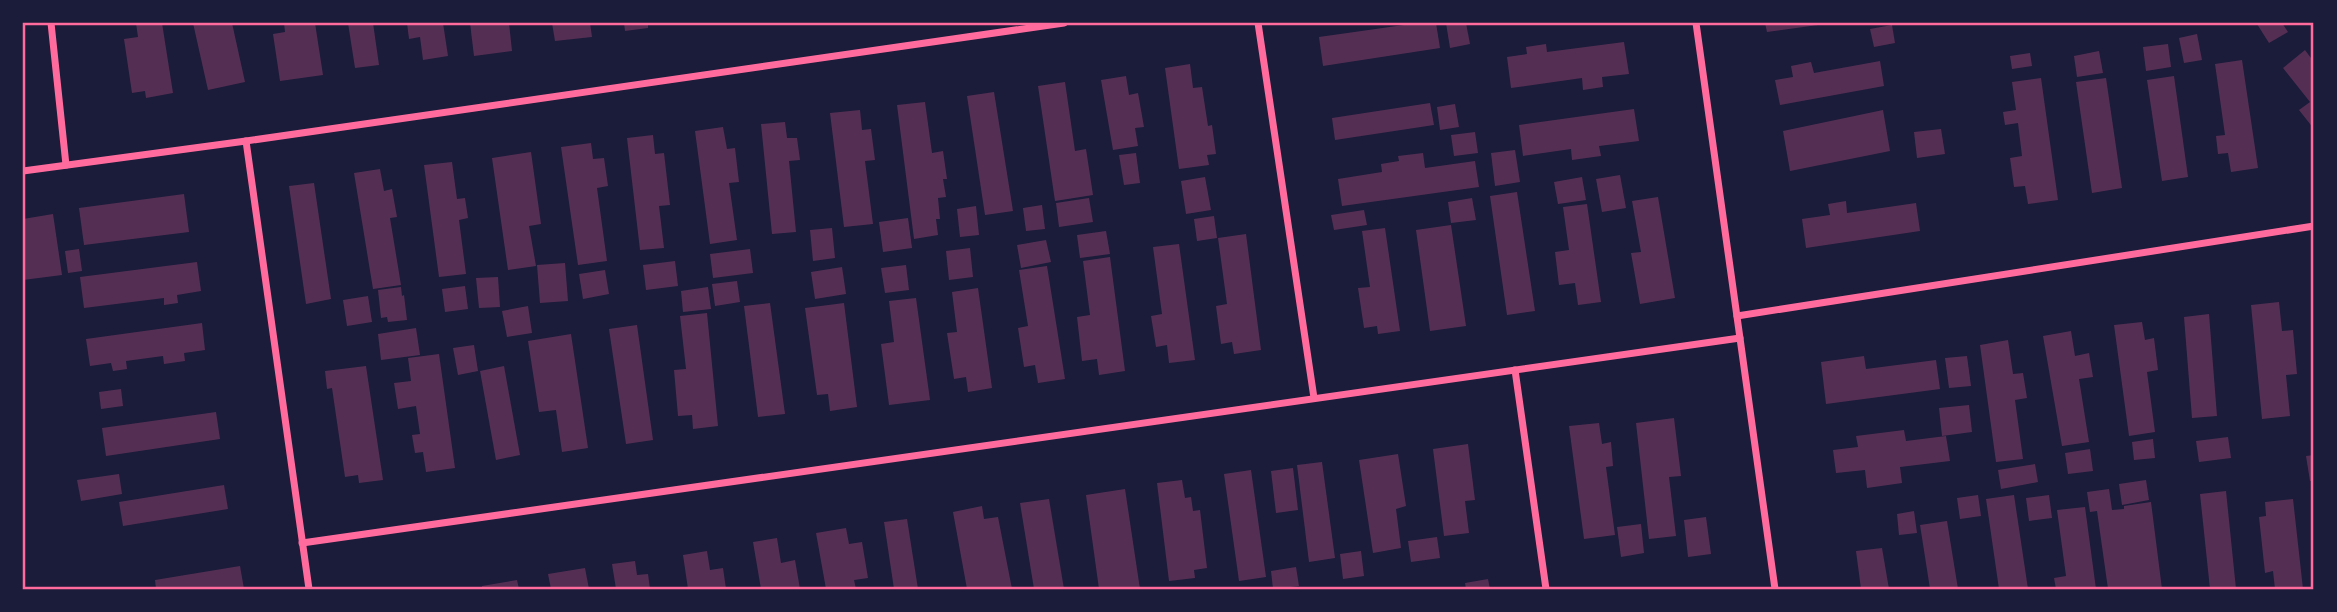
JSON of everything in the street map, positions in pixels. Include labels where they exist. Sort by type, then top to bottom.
[{"type":"street","points":[[51,23],[66,165]]},
{"type":"street","points":[[23,171],[1064,23]]},
{"type":"street","points":[[1258,23],[1314,398]]},
{"type":"street","points":[[1696,23],[1776,589]]},
{"type":"street","points":[[246,141],[309,589]]},
{"type":"street","points":[[1737,316],[2314,226]]},
{"type":"street","points":[[302,542],[1740,338]]},
{"type":"street","points":[[1515,370],[1546,589]]},
{"type":"building","points":[[136,23],[162,23],[173,93],[146,98],[145,91],[132,93],[124,39],[138,37]]},
{"type":"building","points":[[193,23],[232,23],[245,82],[208,90]]},
{"type":"building","points":[[284,23],[315,23],[323,75],[280,81],[273,34],[285,32]]},
{"type":"building","points":[[348,23],[373,23],[379,65],[355,68]]},
{"type":"building","points":[[407,23],[443,23],[448,56],[423,60],[420,37],[409,39]]},
{"type":"building","points":[[470,23],[509,23],[512,51],[474,56]]},
{"type":"building","points":[[552,23],[590,23],[592,37],[555,41]]},
{"type":"building","points":[[624,23],[648,23],[648,28],[625,31]]},
{"type":"building","points":[[1418,23],[1436,23],[1440,48],[1323,66],[1319,37]]},
{"type":"building","points":[[1446,23],[1466,23],[1470,44],[1450,48]]},
{"type":"building","points":[[1765,23],[1825,23],[1825,24],[1767,32]]},
{"type":"building","points":[[2258,23],[2282,23],[2288,32],[2269,43]]},
{"type":"building","points":[[1892,25],[1895,43],[1874,47],[1870,29]]},
{"type":"building","points":[[2197,34],[2202,60],[2184,63],[2179,38]]},
{"type":"building","points":[[1624,42],[1629,74],[1602,77],[1603,87],[1583,90],[1582,78],[1511,88],[1507,57],[1527,54],[1526,47],[1546,44],[1547,52]]},
{"type":"building","points":[[2168,44],[2171,67],[2146,71],[2143,47]]},
{"type":"building","points":[[2305,50],[2314,62],[2314,129],[2299,110],[2310,102],[2283,68]]},
{"type":"building","points":[[2099,51],[2103,73],[2077,77],[2074,56]]},
{"type":"building","points":[[2030,53],[2032,66],[2012,69],[2010,56]]},
{"type":"building","points":[[2242,60],[2258,168],[2231,172],[2228,153],[2218,154],[2216,136],[2225,135],[2215,64]]},
{"type":"building","points":[[1880,61],[1884,86],[1780,105],[1775,80],[1793,77],[1791,66],[1811,62],[1814,73]]},
{"type":"building","points":[[1190,64],[1193,88],[1202,87],[1208,126],[1212,125],[1216,154],[1207,155],[1209,165],[1179,169],[1165,68]]},
{"type":"building","points":[[1126,76],[1129,95],[1138,93],[1144,127],[1135,128],[1138,146],[1113,150],[1101,80]]},
{"type":"building","points":[[2174,76],[2188,177],[2162,181],[2147,80]]},
{"type":"building","points":[[2041,78],[2058,200],[2028,204],[2025,186],[2014,187],[2010,158],[2022,156],[2018,123],[2005,125],[2003,112],[2016,110],[2012,82]]},
{"type":"building","points":[[2106,78],[2122,188],[2092,193],[2076,82]]},
{"type":"building","points":[[1065,82],[1075,151],[1086,149],[1093,195],[1055,201],[1038,86]]},
{"type":"building","points":[[994,92],[1013,211],[985,215],[967,96]]},
{"type":"building","points":[[925,102],[932,153],[943,151],[947,179],[943,179],[946,197],[938,198],[938,235],[914,239],[897,105]]},
{"type":"building","points":[[1430,103],[1434,125],[1335,140],[1332,118]]},
{"type":"building","points":[[1455,104],[1459,127],[1440,130],[1437,107]]},
{"type":"building","points":[[1634,109],[1639,141],[1599,146],[1601,156],[1572,160],[1571,149],[1523,156],[1519,125]]},
{"type":"building","points":[[860,110],[862,130],[871,129],[875,160],[865,161],[873,224],[844,227],[830,113]]},
{"type":"building","points":[[1883,110],[1890,151],[1790,171],[1783,131]]},
{"type":"building","points":[[785,122],[787,138],[797,138],[800,160],[789,161],[796,232],[772,234],[761,124]]},
{"type":"building","points":[[723,127],[727,149],[735,148],[739,182],[729,183],[737,240],[710,244],[695,131]]},
{"type":"building","points":[[1941,129],[1945,154],[1917,158],[1914,132]]},
{"type":"building","points":[[1475,132],[1478,153],[1454,156],[1451,135]]},
{"type":"building","points":[[653,135],[655,154],[664,153],[670,205],[659,206],[664,248],[640,250],[627,138]]},
{"type":"building","points":[[591,143],[593,159],[604,158],[608,186],[597,188],[607,261],[578,265],[561,147]]},
{"type":"building","points":[[1515,150],[1520,182],[1495,186],[1491,153]]},
{"type":"building","points":[[531,152],[541,224],[529,226],[536,266],[508,270],[492,158]]},
{"type":"building","points":[[1136,153],[1140,183],[1124,185],[1119,155]]},
{"type":"building","points":[[1423,153],[1425,168],[1475,161],[1479,187],[1342,206],[1338,179],[1382,172],[1381,164],[1399,161],[1398,156]]},
{"type":"building","points":[[452,162],[457,199],[465,198],[468,218],[459,220],[466,274],[439,277],[424,165]]},
{"type":"building","points":[[380,169],[384,191],[392,189],[397,217],[390,218],[401,285],[373,289],[354,173]]},
{"type":"building","points":[[1620,175],[1626,208],[1602,212],[1596,179]]},
{"type":"building","points":[[1205,177],[1211,210],[1186,214],[1181,181]]},
{"type":"building","points":[[1582,177],[1586,200],[1558,204],[1554,182]]},
{"type":"building","points":[[314,183],[331,299],[306,304],[289,186]]},
{"type":"building","points":[[1517,192],[1535,311],[1507,315],[1490,196]]},
{"type":"building","points":[[184,194],[189,232],[84,245],[79,208]]},
{"type":"building","points":[[1658,197],[1675,298],[1640,304],[1631,253],[1641,252],[1632,201]]},
{"type":"building","points":[[1089,198],[1093,222],[1059,227],[1056,203]]},
{"type":"building","points":[[1472,198],[1476,220],[1451,223],[1448,202]]},
{"type":"building","points":[[1846,201],[1847,213],[1916,203],[1920,231],[1806,248],[1802,219],[1830,215],[1828,204]]},
{"type":"building","points":[[1587,204],[1601,302],[1578,305],[1575,283],[1559,285],[1555,252],[1569,250],[1563,207]]},
{"type":"building","points":[[1042,205],[1045,229],[1026,231],[1023,208]]},
{"type":"building","points":[[976,206],[979,235],[960,237],[957,209]]},
{"type":"building","points":[[1364,210],[1367,225],[1334,230],[1331,215]]},
{"type":"building","points":[[53,214],[62,275],[23,280],[23,219]]},
{"type":"building","points":[[1214,216],[1217,238],[1197,241],[1194,219]]},
{"type":"building","points":[[908,218],[912,248],[883,252],[879,222]]},
{"type":"building","points":[[1451,225],[1466,326],[1430,331],[1416,230]]},
{"type":"building","points":[[832,228],[835,258],[813,261],[810,230]]},
{"type":"building","points":[[1385,228],[1400,331],[1378,334],[1377,326],[1364,328],[1358,288],[1370,287],[1362,231]]},
{"type":"building","points":[[1106,231],[1110,254],[1080,258],[1077,235]]},
{"type":"building","points":[[1246,234],[1261,350],[1234,354],[1232,342],[1221,344],[1216,306],[1227,304],[1218,238]]},
{"type":"building","points":[[1046,240],[1051,262],[1021,268],[1017,245]]},
{"type":"building","points":[[1179,244],[1195,360],[1169,363],[1167,345],[1156,347],[1151,316],[1162,314],[1153,247]]},
{"type":"building","points":[[970,248],[973,277],[949,280],[946,251]]},
{"type":"building","points":[[79,249],[82,271],[68,273],[65,251]]},
{"type":"building","points":[[750,249],[753,273],[713,278],[710,254]]},
{"type":"building","points":[[1110,257],[1125,371],[1099,375],[1097,359],[1082,361],[1077,317],[1090,315],[1083,261]]},
{"type":"building","points":[[675,261],[678,286],[646,290],[643,265]]},
{"type":"building","points":[[197,262],[201,291],[177,295],[178,303],[164,305],[164,298],[84,308],[80,277]]},
{"type":"building","points":[[565,263],[568,301],[540,303],[537,265]]},
{"type":"building","points":[[906,265],[909,290],[885,293],[881,268]]},
{"type":"building","points":[[1047,266],[1065,379],[1038,383],[1035,365],[1024,367],[1018,328],[1028,326],[1019,270]]},
{"type":"building","points":[[842,267],[846,294],[815,299],[811,272]]},
{"type":"building","points":[[605,270],[609,294],[583,299],[579,274]]},
{"type":"building","points":[[498,277],[500,307],[479,308],[476,278]]},
{"type":"building","points":[[737,281],[740,302],[715,306],[712,284]]},
{"type":"building","points":[[465,286],[468,309],[445,312],[442,289]]},
{"type":"building","points":[[401,287],[407,320],[388,322],[387,317],[381,318],[378,290]]},
{"type":"building","points":[[708,287],[711,309],[683,312],[681,291]]},
{"type":"building","points":[[978,288],[992,388],[968,392],[966,377],[954,379],[947,333],[957,332],[952,292]]},
{"type":"building","points":[[368,296],[372,322],[347,326],[343,300]]},
{"type":"building","points":[[916,298],[930,400],[889,405],[881,344],[894,342],[889,301]]},
{"type":"building","points":[[2279,302],[2282,331],[2293,330],[2297,374],[2286,375],[2290,416],[2262,419],[2251,305]]},
{"type":"building","points":[[770,303],[785,414],[758,417],[744,306]]},
{"type":"building","points":[[844,303],[857,407],[830,411],[828,394],[817,395],[805,308]]},
{"type":"building","points":[[528,306],[532,333],[507,337],[502,311]]},
{"type":"building","points":[[707,313],[718,426],[693,429],[692,415],[678,416],[674,370],[686,369],[680,316]]},
{"type":"building","points":[[2209,314],[2217,416],[2192,418],[2184,317]]},
{"type":"building","points":[[2142,322],[2145,340],[2154,338],[2158,370],[2147,372],[2155,432],[2129,436],[2114,325]]},
{"type":"building","points":[[202,323],[205,350],[184,353],[185,361],[164,364],[163,356],[126,361],[127,369],[113,371],[111,363],[90,366],[86,339]]},
{"type":"building","points":[[637,325],[653,440],[626,444],[609,329]]},
{"type":"building","points":[[416,328],[420,355],[381,360],[378,334]]},
{"type":"building","points":[[2071,331],[2075,356],[2089,353],[2093,377],[2079,379],[2089,442],[2062,446],[2043,336]]},
{"type":"building","points":[[571,334],[588,448],[562,452],[556,410],[539,412],[528,341]]},
{"type":"building","points":[[2008,340],[2013,374],[2023,373],[2027,398],[2015,400],[2023,459],[1996,462],[1980,345]]},
{"type":"building","points":[[474,345],[478,371],[458,375],[453,348]]},
{"type":"building","points":[[439,354],[455,468],[426,472],[423,452],[415,453],[412,435],[420,434],[416,406],[398,409],[394,383],[411,381],[408,358]]},
{"type":"building","points":[[1864,356],[1866,369],[1936,360],[1940,389],[1826,404],[1821,362]]},
{"type":"building","points":[[1967,356],[1971,386],[1949,388],[1945,358]]},
{"type":"building","points":[[366,366],[383,480],[359,483],[358,475],[345,477],[332,388],[327,389],[325,371]]},
{"type":"building","points":[[504,366],[520,455],[496,460],[480,371]]},
{"type":"building","points":[[121,389],[123,406],[101,409],[99,392]]},
{"type":"building","points":[[1969,405],[1972,432],[1942,436],[1939,408]]},
{"type":"building","points":[[216,412],[220,439],[106,456],[102,428]]},
{"type":"building","points":[[1674,418],[1681,476],[1669,477],[1676,536],[1649,539],[1636,423]]},
{"type":"building","points":[[1599,423],[1602,444],[1611,442],[1613,466],[1606,467],[1615,535],[1584,539],[1569,426]]},
{"type":"building","points":[[1904,430],[1906,441],[1946,436],[1950,461],[1900,467],[1902,483],[1867,488],[1865,470],[1836,473],[1833,450],[1858,447],[1856,436]]},
{"type":"building","points":[[2228,437],[2231,458],[2199,462],[2196,441]]},
{"type":"building","points":[[2153,439],[2155,458],[2134,460],[2132,442]]},
{"type":"building","points":[[1468,444],[1475,500],[1465,501],[1469,533],[1444,536],[1433,449]]},
{"type":"building","points":[[2090,449],[2093,471],[2068,474],[2065,453]]},
{"type":"building","points":[[1398,454],[1406,506],[1396,509],[1401,548],[1373,553],[1359,460]]},
{"type":"building","points":[[2314,455],[2314,481],[2310,481],[2306,456]]},
{"type":"building","points":[[1322,462],[1335,558],[1309,562],[1297,465]]},
{"type":"building","points":[[2035,464],[2038,482],[2001,489],[1998,470]]},
{"type":"building","points":[[1293,468],[1298,510],[1276,513],[1271,471]]},
{"type":"building","points":[[1251,470],[1266,577],[1239,581],[1224,474]]},
{"type":"building","points":[[119,474],[122,494],[81,501],[77,480]]},
{"type":"building","points":[[1182,480],[1185,498],[1191,497],[1193,511],[1200,510],[1207,568],[1194,570],[1195,578],[1169,581],[1157,483]]},
{"type":"building","points":[[2146,480],[2149,500],[2122,505],[2119,484]]},
{"type":"building","points":[[224,485],[228,509],[123,526],[119,502]]},
{"type":"building","points":[[1125,489],[1140,589],[1099,589],[1086,495]]},
{"type":"building","points":[[2109,489],[2112,510],[2151,502],[2162,589],[2108,589],[2097,511],[2090,512],[2087,492]]},
{"type":"building","points":[[2226,491],[2236,589],[2210,589],[2200,494]]},
{"type":"building","points":[[1978,495],[1981,516],[1960,519],[1957,498]]},
{"type":"building","points":[[2014,495],[2028,589],[1999,589],[1986,499]]},
{"type":"building","points":[[2049,495],[2052,518],[2029,521],[2026,498]]},
{"type":"building","points":[[1049,499],[1064,589],[1034,589],[1020,503]]},
{"type":"building","points":[[2293,499],[2303,589],[2275,589],[2273,571],[2265,573],[2259,517],[2266,516],[2265,502]]},
{"type":"building","points":[[982,506],[984,519],[998,517],[1012,589],[967,589],[953,512]]},
{"type":"building","points":[[2085,507],[2096,589],[2056,589],[2054,578],[2066,576],[2057,510]]},
{"type":"building","points":[[1914,511],[1917,533],[1899,535],[1897,514]]},
{"type":"building","points":[[1706,517],[1711,554],[1688,557],[1684,520]]},
{"type":"building","points":[[907,519],[918,589],[894,589],[884,522]]},
{"type":"building","points":[[1947,521],[1958,589],[1930,589],[1920,525]]},
{"type":"building","points":[[1641,524],[1644,553],[1621,557],[1617,527]]},
{"type":"building","points":[[846,528],[849,544],[862,542],[868,578],[854,580],[856,589],[826,589],[816,533]]},
{"type":"building","points":[[1437,537],[1440,558],[1411,562],[1408,541]]},
{"type":"building","points":[[777,538],[781,563],[795,560],[800,589],[761,589],[753,542]]},
{"type":"building","points":[[1882,548],[1889,589],[1861,589],[1856,551]]},
{"type":"building","points":[[707,551],[710,570],[723,568],[726,589],[688,589],[683,555]]},
{"type":"building","points":[[1361,551],[1364,576],[1343,579],[1340,554]]},
{"type":"building","points":[[635,561],[637,575],[648,574],[650,589],[616,589],[612,564]]},
{"type":"building","points":[[240,566],[244,589],[156,589],[155,580]]},
{"type":"building","points":[[1296,567],[1299,586],[1273,589],[1271,571]]},
{"type":"building","points":[[585,568],[589,589],[551,589],[548,574]]},
{"type":"building","points":[[1488,579],[1490,589],[1466,589],[1465,583]]},
{"type":"building","points":[[517,580],[519,589],[482,589],[482,586]]}]
